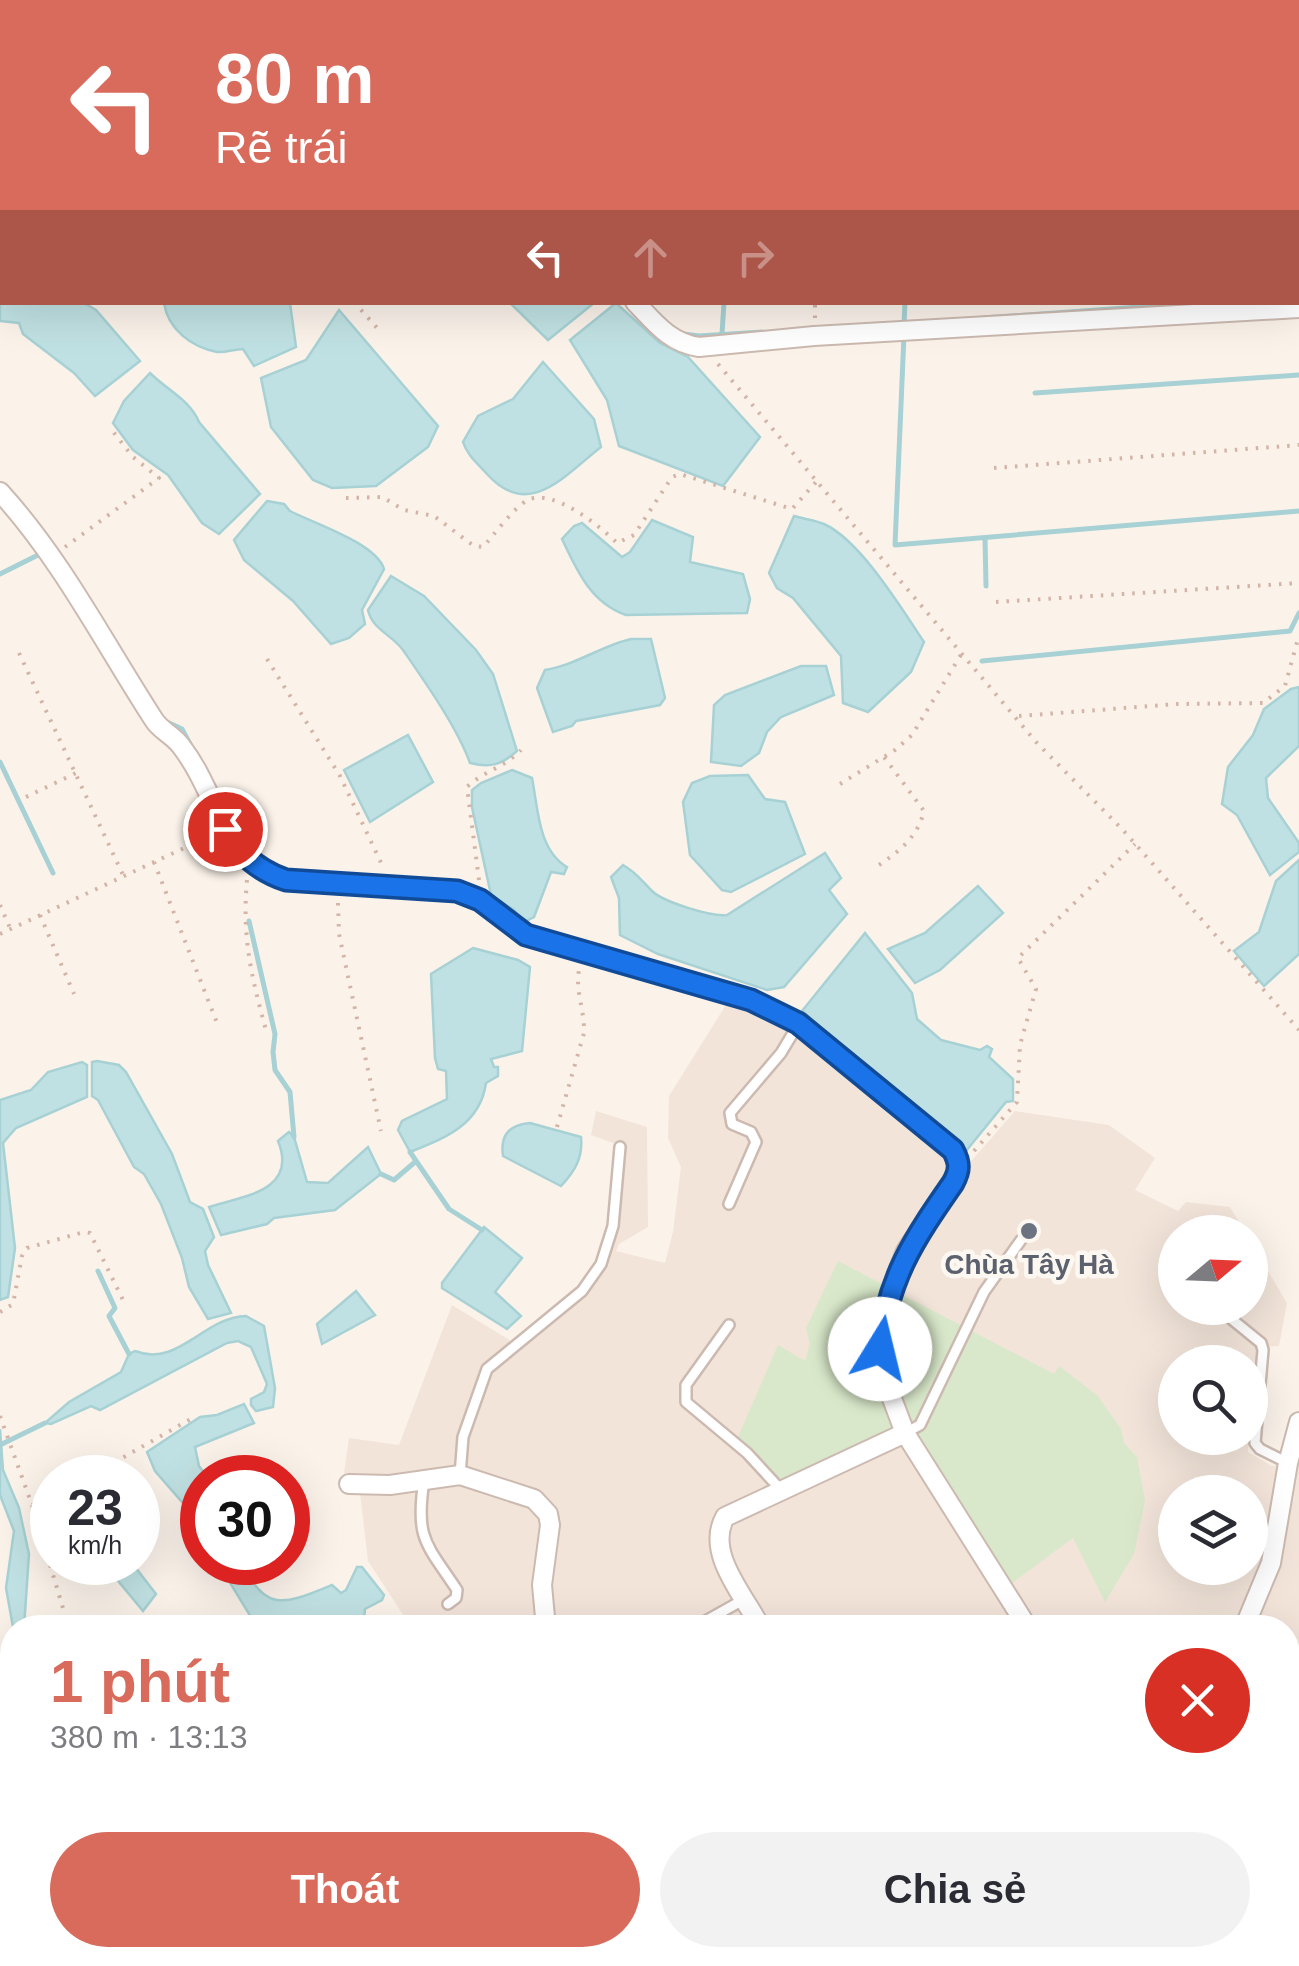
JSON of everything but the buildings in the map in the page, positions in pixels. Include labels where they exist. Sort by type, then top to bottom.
[{"type":"street","points":[[638,305],[663,332],[682,344],[716,346],[814,336],[1299,308]]},
{"type":"street","points":[[0,492],[51,557],[155,721],[182,747],[225,829],[264,873],[286,880],[470,895],[526,935],[751,1000],[798,1023],[953,1150],[959,1171],[906,1251],[882,1323],[882,1372],[904,1433],[1020,1615]]},
{"type":"street","points":[[1249,1615],[1271,1563],[1299,1422]]},
{"type":"street","points":[[754,1615],[720,1553],[719,1530],[729,1514],[904,1433]]},
{"type":"street","points":[[349,1484],[376,1486],[460,1475],[534,1499],[548,1514],[550,1524],[542,1585],[545,1615]]},
{"type":"lane","points":[[729,1204],[756,1142],[751,1132],[732,1124],[730,1113],[781,1053],[798,1023]]},
{"type":"lane","points":[[460,1475],[463,1437],[488,1369],[582,1291],[601,1264],[613,1226],[620,1147]]},
{"type":"lane","points":[[904,1433],[920,1424],[984,1292],[1021,1240]]},
{"type":"lane","points":[[729,1325],[686,1385],[686,1402],[747,1453],[782,1491]]},
{"type":"lane","points":[[1238,1325],[1263,1350],[1255,1443],[1288,1463]]},
{"type":"lane","points":[[424,1480],[419,1522],[427,1544],[457,1590],[456,1598],[448,1604]]},
{"type":"lane","points":[[717,1615],[746,1599]]},
{"type":"path","points":[[357,305],[378,328]]},
{"type":"path","points":[[716,346],[715,358],[721,370],[1036,742],[1134,844],[1299,1030]]},
{"type":"path","points":[[51,557],[159,478],[133,457],[111,428]]},
{"type":"path","points":[[994,468],[1299,445]]},
{"type":"path","points":[[346,498],[382,496],[404,510],[434,516],[474,546],[483,546],[527,500],[546,498],[585,515],[618,543],[634,536],[666,483],[680,474],[792,509],[816,482]]},
{"type":"path","points":[[996,602],[1299,583]]},
{"type":"path","points":[[1016,716],[1177,704],[1263,703],[1285,686],[1299,636]]},
{"type":"path","points":[[840,784],[912,735],[962,652]]},
{"type":"path","points":[[19,653],[124,876]]},
{"type":"path","points":[[267,660],[340,776],[392,887]]},
{"type":"path","points":[[470,895],[479,878],[467,787],[506,766],[521,750]]},
{"type":"path","points":[[879,865],[921,826],[924,811],[884,756]]},
{"type":"path","points":[[26,797],[76,774]]},
{"type":"path","points":[[0,934],[225,829]]},
{"type":"path","points":[[959,1162],[1017,1102],[1020,1045],[1036,989],[1018,958],[1134,844]]},
{"type":"path","points":[[251,861],[244,933],[248,965],[266,1030]]},
{"type":"path","points":[[154,862],[218,1028]]},
{"type":"path","points":[[337,883],[339,934],[381,1131]]},
{"type":"path","points":[[0,905],[10,929]]},
{"type":"path","points":[[40,915],[74,994]]},
{"type":"path","points":[[557,1127],[584,1032],[577,981],[582,950]]},
{"type":"path","points":[[0,1312],[13,1304],[27,1248],[84,1232],[90,1233],[125,1304]]},
{"type":"path","points":[[0,1416],[30,1499]]},
{"type":"path","points":[[128,1455],[196,1416]]},
{"type":"path","points":[[56,1585],[65,1615]]},
{"type":"shaded area","points":[[729,1000],[792,1026],[966,1167],[1015,1111],[1109,1125],[1155,1158],[1135,1190],[1178,1211],[1186,1202],[1230,1207],[1235,1215],[1158,1215],[1158,1325],[1268,1325],[1268,1271],[1287,1303],[1279,1346],[1158,1345],[1158,1455],[1253,1455],[1272,1466],[1293,1464],[1299,1443],[1299,1615],[403,1615],[368,1561],[358,1476],[344,1473],[349,1438],[399,1445],[452,1305],[521,1347],[585,1293],[605,1264],[618,1226],[624,1147],[591,1135],[596,1111],[647,1127],[648,1227],[619,1244],[616,1251],[665,1263],[681,1167],[668,1138],[669,1096]]},
{"type":"green space","points":[[838,1261],[1054,1374],[1059,1366],[1098,1396],[1121,1429],[1124,1443],[1137,1457],[1145,1501],[1134,1554],[1105,1602],[1073,1538],[1008,1586],[912,1437],[782,1481],[738,1437],[778,1345],[805,1361],[810,1344],[806,1328]]},
{"type":"water","points":[[0,305],[87,305],[140,361],[95,396],[74,373],[23,334],[19,323],[0,321]]},
{"type":"water","points":[[164,305],[290,305],[296,347],[254,366],[243,349],[217,352],[198,346],[176,329]]},
{"type":"water","points":[[512,305],[592,305],[548,340]]},
{"type":"water","points":[[618,305],[660,343],[688,357],[760,437],[723,486],[619,446],[607,400],[570,340]]},
{"type":"water","points":[[339,310],[438,426],[428,447],[376,486],[332,488],[313,480],[271,427],[261,378],[306,360]]},
{"type":"water","points":[[543,362],[594,419],[601,447],[546,489],[517,494],[487,474],[463,442],[478,416],[513,399]]},
{"type":"water","points":[[150,373],[190,407],[260,494],[219,534],[202,523],[168,475],[133,450],[113,423],[124,401]]},
{"type":"water","points":[[267,501],[284,504],[290,511],[357,542],[379,560],[384,569],[362,610],[365,624],[349,638],[331,644],[293,601],[244,560],[234,540]]},
{"type":"water","points":[[794,516],[824,524],[852,545],[924,642],[911,672],[868,712],[843,703],[841,656],[793,598],[777,588],[769,573]]},
{"type":"water","points":[[652,520],[693,537],[690,562],[743,574],[750,599],[747,613],[626,615],[603,603],[580,574],[562,539],[582,523],[622,557],[630,552]]},
{"type":"water","points":[[391,576],[424,596],[476,650],[493,674],[517,751],[506,759],[490,765],[470,763],[421,676],[399,645],[374,622],[368,610]]},
{"type":"water","points":[[631,639],[651,639],[665,698],[660,705],[576,721],[553,732],[537,688],[545,670]]},
{"type":"water","points":[[801,666],[826,666],[834,695],[781,717],[767,732],[759,753],[741,766],[711,762],[714,705],[725,695]]},
{"type":"water","points":[[1299,687],[1299,746],[1266,778],[1268,798],[1299,843],[1299,852],[1270,875],[1237,815],[1222,804],[1228,767],[1253,735],[1264,709]]},
{"type":"water","points":[[408,735],[433,782],[370,822],[344,770]]},
{"type":"water","points":[[512,770],[532,778],[545,839],[557,860],[567,867],[564,874],[551,872],[534,917],[524,922],[491,895],[472,807],[472,790]]},
{"type":"water","points":[[748,775],[765,799],[785,802],[805,854],[731,892],[722,890],[690,855],[683,802],[692,783],[710,776]]},
{"type":"water","points":[[825,853],[841,878],[829,890],[847,914],[784,987],[767,990],[658,954],[620,935],[619,898],[611,877],[623,865],[666,900],[727,915]]},
{"type":"water","points":[[1299,860],[1299,954],[1264,986],[1234,951],[1259,932],[1276,881]]},
{"type":"water","points":[[978,886],[1003,913],[940,970],[915,983],[888,949],[925,933]]},
{"type":"water","points":[[865,933],[912,993],[917,1019],[941,1040],[980,1050],[987,1046],[992,1049],[989,1057],[1013,1079],[1013,1101],[1006,1102],[966,1151],[802,1011]]},
{"type":"water","points":[[473,948],[530,967],[522,1051],[491,1059],[494,1067],[498,1067],[498,1076],[486,1083],[477,1110],[469,1120],[448,1135],[410,1152],[398,1130],[402,1121],[447,1099],[446,1071],[438,1069],[435,1058],[431,974]]},
{"type":"water","points":[[82,1062],[87,1065],[87,1097],[16,1128],[3,1143],[15,1248],[8,1297],[0,1300],[0,1100],[31,1090],[48,1072]]},
{"type":"water","points":[[92,1062],[119,1065],[126,1072],[172,1154],[190,1202],[203,1209],[214,1237],[205,1251],[208,1265],[231,1313],[208,1319],[189,1287],[161,1204],[92,1096]]},
{"type":"water","points":[[530,1123],[581,1137],[577,1164],[561,1186],[503,1156],[508,1132]]},
{"type":"water","points":[[289,1132],[294,1137],[307,1182],[328,1183],[368,1147],[381,1174],[335,1210],[274,1218],[267,1224],[221,1235],[209,1207],[252,1194],[274,1181],[281,1170],[278,1141]]},
{"type":"water","points":[[484,1227],[522,1258],[495,1292],[521,1316],[507,1329],[442,1288]]},
{"type":"water","points":[[356,1291],[375,1315],[322,1344],[317,1324]]},
{"type":"water","points":[[246,1316],[264,1326],[275,1388],[273,1407],[256,1411],[251,1405],[251,1399],[264,1392],[267,1384],[251,1347],[238,1341],[227,1343],[100,1410],[91,1406],[51,1424],[45,1423],[69,1402],[121,1372],[129,1354],[165,1353],[217,1324]]},
{"type":"water","points":[[244,1404],[254,1423],[195,1447],[197,1455],[180,1455],[180,1500],[160,1477],[160,1455],[147,1452],[200,1417]]},
{"type":"water","points":[[0,1429],[3,1470],[19,1508],[29,1554],[25,1615],[11,1615],[6,1588],[14,1531],[0,1495]]},
{"type":"water","points":[[357,1567],[362,1567],[384,1595],[365,1609],[364,1615],[250,1615],[231,1585],[255,1585],[269,1598],[280,1600],[332,1585],[341,1593]]},
{"type":"water","points":[[121,1585],[149,1585],[156,1594],[143,1611]]},
{"type":"waterway","points":[[722,334],[724,305]]},
{"type":"waterway","points":[[904,324],[905,305]]},
{"type":"waterway","points":[[983,318],[1167,305]]},
{"type":"waterway","points":[[684,334],[762,332]]},
{"type":"waterway","points":[[904,335],[895,545],[1299,511]]},
{"type":"waterway","points":[[1035,393],[1299,375]]},
{"type":"waterway","points":[[985,538],[986,586]]},
{"type":"waterway","points":[[0,574],[42,553]]},
{"type":"waterway","points":[[982,661],[1290,631],[1299,613]]},
{"type":"waterway","points":[[167,722],[182,729],[190,744]]},
{"type":"waterway","points":[[0,762],[53,873]]},
{"type":"waterway","points":[[249,921],[275,1034],[275,1070],[290,1092],[294,1137]]},
{"type":"waterway","points":[[410,1152],[449,1209],[482,1230]]},
{"type":"waterway","points":[[381,1174],[394,1180],[415,1162]]},
{"type":"waterway","points":[[98,1271],[115,1308],[109,1316],[129,1354]]},
{"type":"waterway","points":[[2,1444],[45,1423]]},
{"type":"place","name":"Chùa Tây Hà","points":[[1029,1231]]},
{"type":"route","points":[[225,829],[264,873],[286,880],[457,891],[480,900],[526,935],[751,1000],[798,1023],[953,1150],[959,1162],[953,1183],[898,1269],[882,1323],[880,1349]]}]
